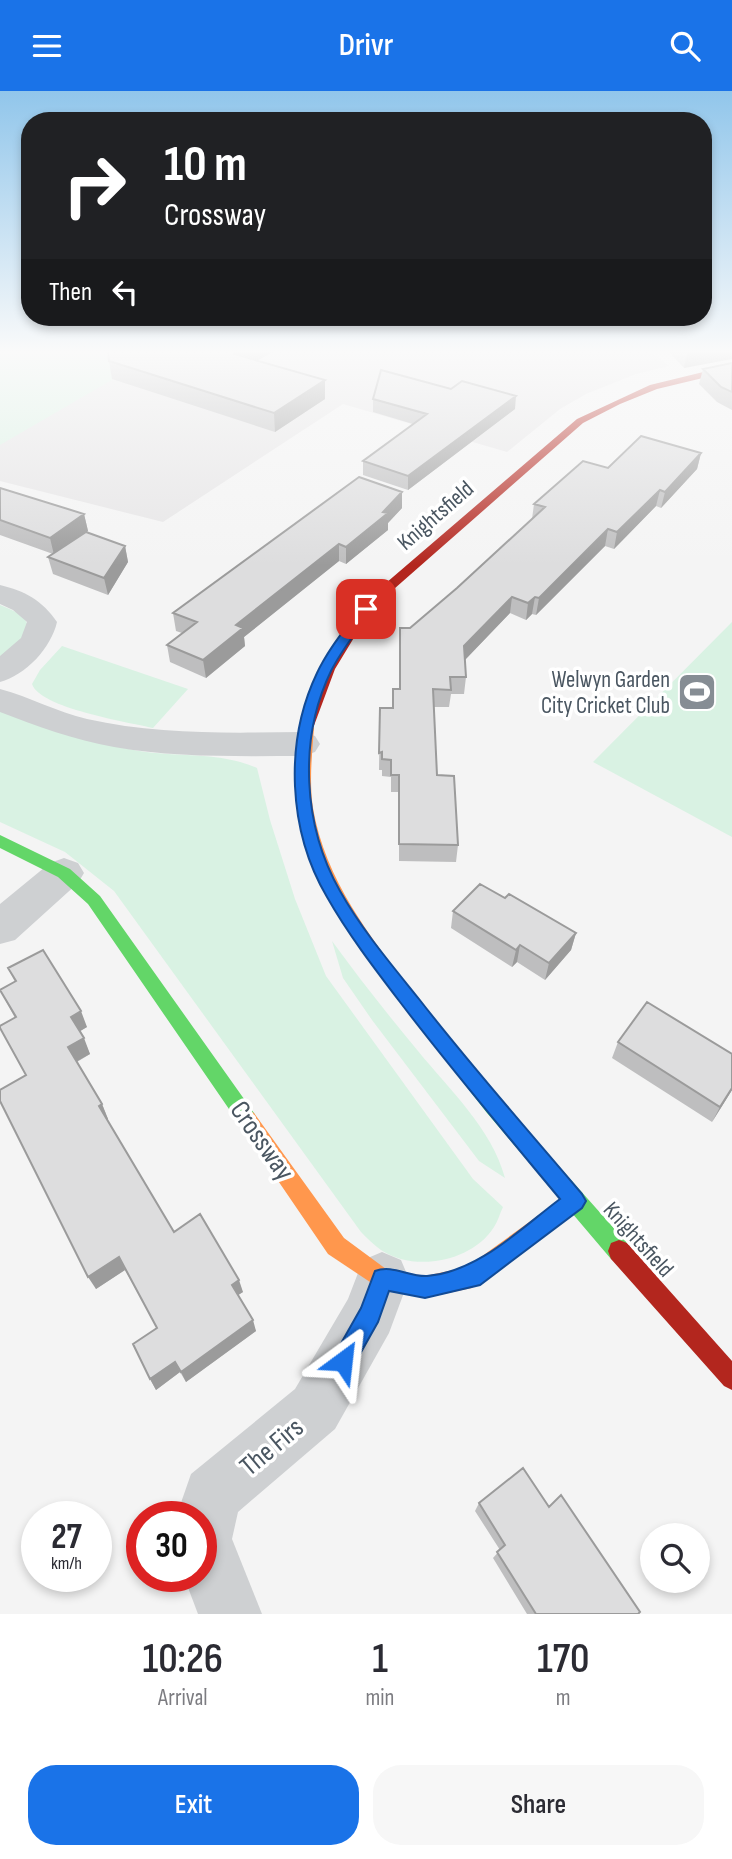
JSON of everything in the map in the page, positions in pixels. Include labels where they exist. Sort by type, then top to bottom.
[{"type":"street","name":"Knightsfield","points":[[580,422],[415,562],[366,609],[337,649],[310,708],[303,744],[302,782],[307,823],[316,854],[333,893],[371,951],[446,1049],[575,1201],[732,1378]]},
{"type":"street","points":[[0,594],[35,610],[42,622],[40,634],[32,647],[0,672]]},
{"type":"street","points":[[0,700],[86,730],[150,741],[303,744]]},
{"type":"street","name":"Crossway","points":[[0,841],[64,873],[94,899],[336,1246],[382,1279],[425,1287],[472,1277],[575,1201]]},
{"type":"street","points":[[0,928],[64,873]]},
{"type":"street","name":"The Firs","points":[[210,1501],[212,1495],[316,1409],[370,1314],[382,1279]]},
{"type":"street","name":"The Firs","points":[[217,1580],[230,1614]]},
{"type":"shaded area","points":[[0,422],[315,422],[163,522],[0,481]]},
{"type":"shaded area","points":[[405,422],[544,422],[507,452]]},
{"type":"green space","points":[[0,422],[39,422],[0,445]]},
{"type":"green space","points":[[0,605],[25,619],[30,636],[0,661]]},
{"type":"green space","name":"Welwyn Garden City Cricket Club","points":[[732,622],[732,837],[593,762]]},
{"type":"green space","points":[[62,646],[188,689],[153,728],[67,707],[38,693],[32,684],[40,670]]},
{"type":"green space","points":[[0,710],[109,745],[146,752],[230,759],[257,768],[295,899],[326,976],[473,1179],[503,1207],[485,1239],[458,1255],[426,1262],[395,1257],[381,1250],[361,1232],[114,891],[65,852],[0,822]]},
{"type":"green space","points":[[332,941],[480,1126],[499,1160],[505,1178],[479,1161],[372,1020],[343,978]]},
{"type":"building","points":[[416,422],[481,422],[408,476],[363,461]]},
{"type":"building","points":[[641,436],[701,453],[665,492],[660,490],[617,532],[608,529],[539,598],[535,597],[528,603],[512,597],[464,646],[466,677],[450,677],[451,690],[433,689],[437,775],[454,776],[458,845],[399,844],[399,775],[391,775],[391,760],[382,759],[382,752],[379,753],[380,708],[393,708],[393,689],[400,689],[400,628],[410,628],[457,588],[545,507],[534,504],[583,461],[608,468]]},
{"type":"building","points":[[359,477],[402,492],[383,512],[388,513],[346,547],[339,544],[236,625],[243,628],[203,660],[167,645],[197,622],[173,613]]},
{"type":"building","points":[[0,488],[84,514],[50,538],[0,520]]},
{"type":"building","points":[[86,532],[125,546],[104,578],[48,557]]},
{"type":"building","points":[[480,884],[505,898],[509,894],[576,933],[549,963],[520,945],[516,950],[453,911]]},
{"type":"building","points":[[43,950],[81,1011],[71,1017],[84,1038],[68,1047],[102,1104],[99,1106],[174,1232],[200,1214],[239,1280],[232,1285],[253,1320],[181,1372],[175,1362],[150,1379],[133,1344],[157,1328],[119,1257],[88,1277],[0,1101],[0,1090],[26,1075],[0,1028],[16,1017],[0,990],[16,981],[8,968]]},
{"type":"building","points":[[647,1002],[732,1054],[732,1088],[720,1107],[618,1042]]},
{"type":"building","points":[[523,1468],[549,1507],[561,1495],[640,1612],[638,1614],[536,1614],[497,1552],[505,1545],[479,1503]]},
{"type":"traffic: fast","points":[[0,841],[64,873],[94,900],[247,1119]]},
{"type":"traffic: fast","points":[[408,999],[494,1107],[619,1251]]},
{"type":"traffic: slow","points":[[307,728],[303,770],[306,807],[313,842],[341,905],[408,999]]},
{"type":"traffic: slow","points":[[247,1119],[336,1246],[382,1279],[425,1287],[472,1277],[575,1201]]},
{"type":"traffic: jam","points":[[307,728],[320,688],[339,651],[390,586],[579,422]]},
{"type":"traffic: jam","points":[[619,1251],[732,1378]]},
{"type":"place","name":"Welwyn Garden City Cricket Club","points":[[697,692]]},
{"type":"route","points":[[343,1361],[370,1314],[382,1279],[425,1287],[472,1277],[575,1201],[446,1049],[371,951],[333,893],[316,854],[307,823],[302,782],[303,744],[310,708],[337,649],[366,609]]}]
